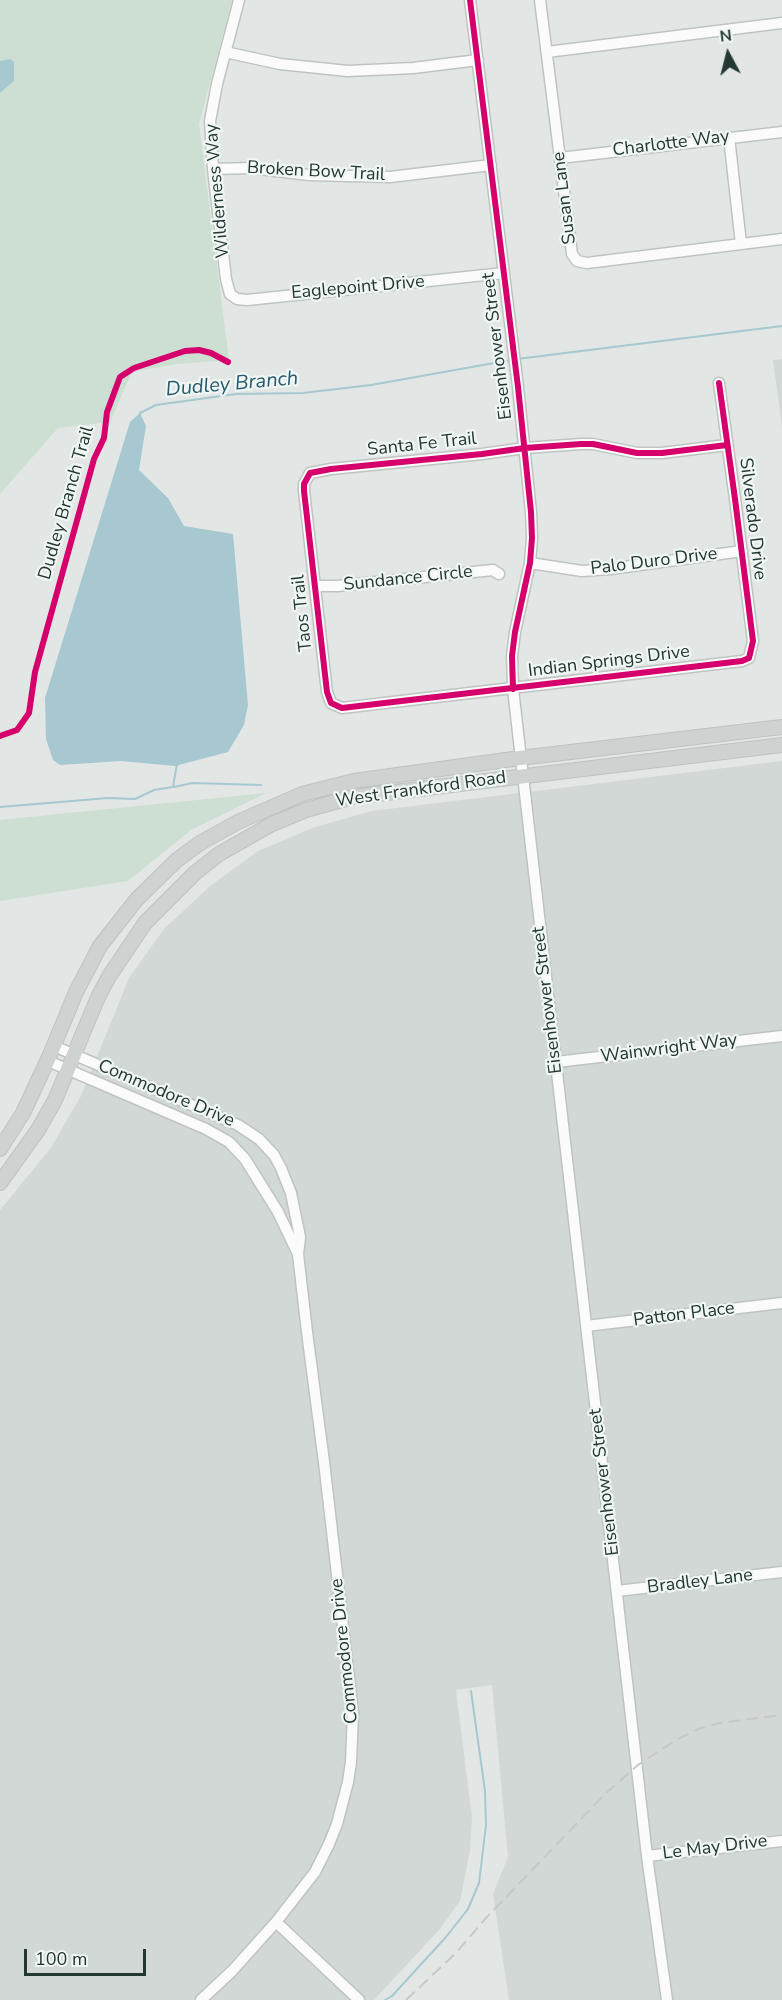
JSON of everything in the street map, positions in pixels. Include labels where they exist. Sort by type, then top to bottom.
[{"type":"main road","name":"West Frankford Road","points":[[0,1149],[23,1113],[76,992],[100,946],[137,899],[177,860],[200,843],[238,822],[302,794],[354,781],[520,758],[782,727]]},
{"type":"main road","name":"West Frankford Road","points":[[0,1183],[38,1130],[55,1100],[110,975],[145,923],[195,873],[219,854],[272,824],[352,796],[782,745]]},
{"type":"street","name":"Wilderness Way","points":[[226,279],[213,169],[210,121],[239,0]]},
{"type":"street","name":"Eisenhower Street","points":[[471,0],[531,512],[530,563],[512,656],[513,689],[647,1856],[667,2000]]},
{"type":"street","name":"Susan Lane","points":[[540,0],[572,254],[577,261],[587,263],[782,239]]},
{"type":"street","points":[[547,52],[782,23]]},
{"type":"street","points":[[225,52],[280,64],[348,70],[413,68],[478,60]]},
{"type":"street","name":"Charlotte Way","points":[[560,158],[782,132]]},
{"type":"street","points":[[729,137],[741,244]]},
{"type":"street","name":"Broken Bow Trail","points":[[213,169],[234,168],[309,175],[390,177],[491,165]]},
{"type":"street","name":"Eaglepoint Drive","points":[[226,279],[230,294],[237,299],[247,300],[504,273]]},
{"type":"street","name":"Silverado Drive","points":[[719,383],[753,640],[748,658]]},
{"type":"street","name":"Santa Fe Trail","points":[[308,519],[304,484],[310,473],[331,469],[525,448],[593,444],[637,453],[662,453],[728,445]]},
{"type":"street","name":"Taos Trail","points":[[308,519],[327,692],[331,703]]},
{"type":"street","name":"Palo Duro Drive","points":[[530,563],[582,571],[610,570],[742,551]]},
{"type":"street","name":"Sundance Circle","points":[[316,586],[331,587],[493,570],[499,574]]},
{"type":"street","name":"Indian Springs Drive","points":[[331,703],[342,708],[742,661],[748,658]]},
{"type":"street","name":"Wainwright Way","points":[[556,1062],[782,1036]]},
{"type":"street","name":"Commodore Drive","points":[[54,1046],[238,1125],[259,1139],[274,1155],[281,1168],[291,1193],[300,1237],[298,1254],[352,1713],[353,1738],[348,1782],[329,1844],[315,1872],[276,1922],[232,1971],[201,2000]]},
{"type":"street","name":"Commodore Drive","points":[[48,1060],[206,1129],[229,1142],[245,1159],[272,1202],[298,1254]]},
{"type":"street","points":[[229,1142],[238,1125]]},
{"type":"street","points":[[272,1202],[291,1193]]},
{"type":"street","name":"Patton Place","points":[[586,1326],[782,1303]]},
{"type":"street","name":"Bradley Lane","points":[[617,1591],[782,1572]]},
{"type":"street","name":"Le May Drive","points":[[647,1856],[782,1840]]},
{"type":"street","points":[[276,1922],[359,2000]]},
{"type":"shaded area","points":[[782,359],[782,427],[773,360]]},
{"type":"shaded area","points":[[782,761],[782,2000],[509,2000],[493,1894],[508,1857],[492,1685],[456,1690],[472,1817],[470,1850],[460,1901],[439,1930],[374,2000],[0,2000],[0,1210],[50,1149],[81,1096],[129,978],[164,929],[210,886],[258,851],[315,827],[372,811]]},
{"type":"green space","points":[[0,0],[232,0],[199,124],[229,360],[177,364],[132,372],[110,422],[58,428],[0,494]]},
{"type":"green space","points":[[266,793],[191,830],[128,881],[0,901],[0,820]]},
{"type":"water","points":[[10,59],[14,62],[14,81],[0,93],[0,61]]},
{"type":"water","points":[[140,413],[146,426],[139,470],[168,498],[184,526],[233,534],[248,705],[244,725],[228,752],[175,766],[121,761],[60,765],[53,760],[46,739],[45,698],[130,422]]},
{"type":"waterway","name":"Dudley Branch","points":[[517,359],[782,326]]},
{"type":"waterway","name":"Dudley Branch","points":[[140,415],[156,405],[236,394],[303,393],[371,385],[511,360]]},
{"type":"waterway","name":"Dudley Branch","points":[[0,807],[108,798],[135,799],[154,790],[173,787],[177,764]]},
{"type":"waterway","points":[[174,787],[192,783],[261,785]]},
{"type":"waterway","points":[[385,2000],[392,1996],[446,1937],[468,1909],[479,1883],[486,1825],[485,1791],[471,1691]]},
{"type":"railway","points":[[406,2000],[456,1953],[486,1918],[605,1794],[638,1765],[676,1740],[698,1729],[720,1723],[782,1715]]},
{"type":"cycle path","points":[[470,0],[518,387],[531,512],[530,563],[512,656],[513,689]]},
{"type":"cycle path","name":"Dudley Branch Trail","points":[[0,736],[17,730],[29,713],[35,672],[94,459],[104,438],[107,412],[120,377],[134,368],[185,351],[199,350],[211,353],[228,362]]},
{"type":"cycle path","points":[[719,383],[753,641],[749,658],[742,661],[342,708],[331,703],[327,692],[304,491],[304,484],[310,473],[525,448],[581,444],[593,444],[637,453],[662,453],[727,445]]}]
